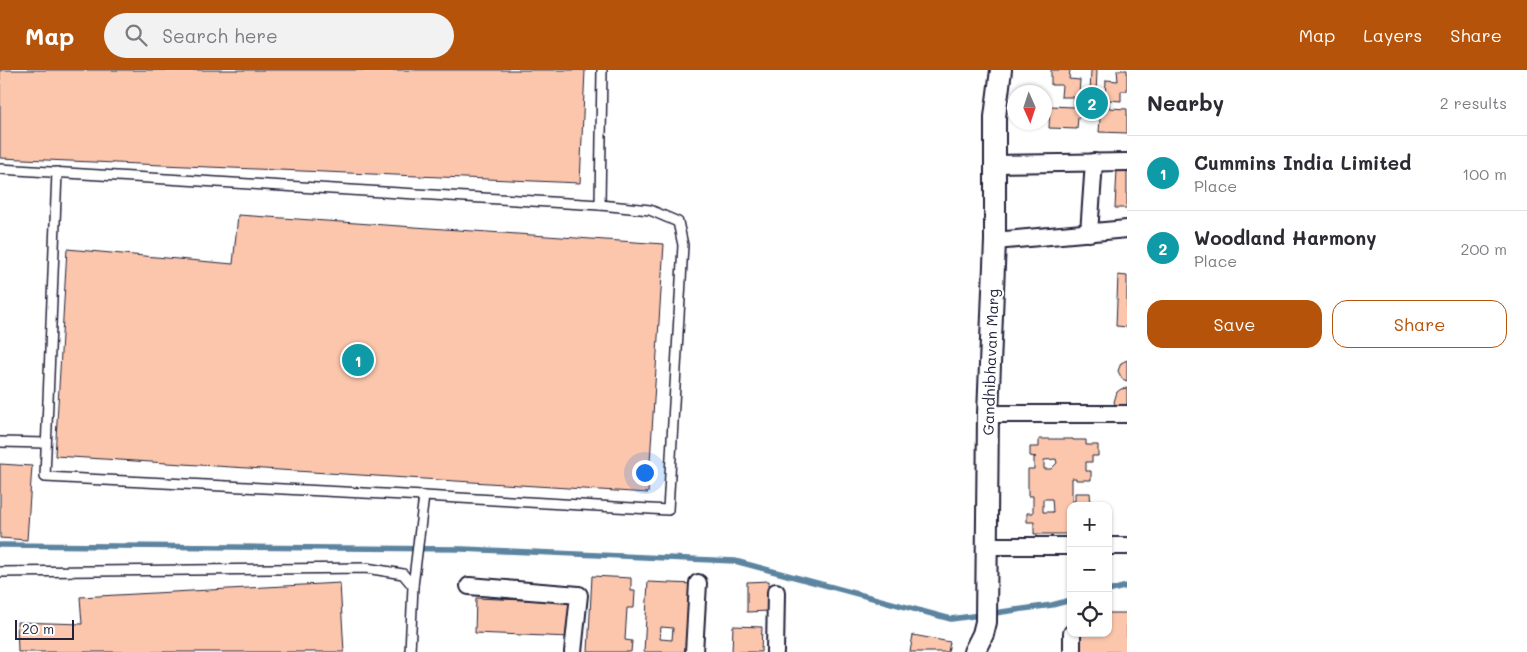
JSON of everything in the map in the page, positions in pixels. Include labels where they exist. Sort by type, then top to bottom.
[{"type":"street","name":"Gandhibhavan Marg","points":[[974,652],[983,634],[987,614],[988,414],[995,241],[995,117],[1001,70]]},
{"type":"street","points":[[1089,232],[1094,162]]},
{"type":"street","points":[[995,164],[1127,162]]},
{"type":"street","points":[[995,241],[1119,230],[1127,242]]},
{"type":"street","points":[[988,414],[1127,414]]},
{"type":"street","points":[[987,546],[1067,546]]},
{"type":"street","points":[[1112,546],[1127,546]]},
{"type":"street","points":[[694,652],[698,583]]},
{"type":"street","points":[[469,586],[579,595],[573,652]]},
{"type":"street","points":[[774,652],[776,592]]},
{"type":"street","points":[[1072,637],[1072,652]]},
{"type":"lane","points":[[600,205],[602,70]]},
{"type":"lane","points":[[0,169],[57,172],[600,205],[650,210],[678,222],[683,245],[668,510],[45,477],[57,172]]},
{"type":"lane","points":[[0,442],[46,443]]},
{"type":"lane","points":[[410,652],[413,586],[424,496]]},
{"type":"lane","points":[[0,572],[366,568],[403,574],[413,586]]},
{"type":"building","points":[[0,70],[585,70],[580,183],[0,158]]},
{"type":"building","points":[[1051,70],[1070,70],[1069,79],[1080,80],[1079,95],[1090,95],[1091,70],[1097,70],[1096,96],[1105,97],[1106,80],[1118,81],[1117,70],[1127,70],[1127,91],[1121,91],[1121,101],[1109,100],[1109,108],[1127,109],[1127,133],[1099,132],[1100,118],[1078,117],[1077,129],[1052,128],[1052,106],[1074,107],[1074,97],[1061,97],[1062,85],[1051,85]]},
{"type":"building","points":[[1117,170],[1127,171],[1127,208],[1115,208]]},
{"type":"building","points":[[238,215],[664,244],[648,493],[55,456],[67,249],[233,264]]},
{"type":"building","points":[[1118,275],[1127,276],[1127,327],[1116,326]]},
{"type":"building","points":[[1127,360],[1127,381],[1122,379],[1118,371],[1121,363]]},
{"type":"building","points":[[1127,388],[1127,413],[1116,406],[1114,402],[1117,392]]},
{"type":"building","points":[[1039,439],[1086,440],[1086,445],[1098,445],[1098,456],[1092,456],[1092,462],[1086,462],[1086,471],[1091,471],[1091,480],[1076,480],[1076,478],[1072,478],[1072,501],[1075,501],[1075,493],[1090,493],[1091,502],[1067,502],[1067,534],[1034,534],[1034,522],[1027,522],[1027,513],[1033,513],[1033,496],[1028,496],[1028,469],[1034,469],[1034,457],[1036,457],[1030,456],[1030,447],[1039,447]],"holes":[[[1056,459],[1057,463],[1051,469],[1044,469],[1044,460]],[[1043,499],[1052,499],[1053,512],[1043,512]]]},
{"type":"building","points":[[0,464],[32,466],[27,540],[0,538]]},
{"type":"building","points":[[592,576],[631,578],[631,591],[635,591],[634,608],[627,608],[625,640],[632,641],[631,652],[588,652]]},
{"type":"building","points":[[769,581],[770,611],[747,612],[747,582]]},
{"type":"building","points":[[648,582],[693,584],[690,652],[644,652]],"holes":[[[661,627],[673,628],[672,640],[660,639]]]},
{"type":"building","points":[[340,583],[344,652],[18,652],[17,622],[82,624],[80,597]]},
{"type":"building","points":[[476,598],[572,602],[570,637],[475,633]]},
{"type":"building","points":[[1112,613],[1127,613],[1127,652],[1079,652],[1078,637],[1112,637]]},
{"type":"building","points":[[733,626],[762,627],[761,652],[732,652]]},
{"type":"building","points":[[913,635],[950,642],[948,652],[910,652]]},
{"type":"waterway","points":[[0,545],[462,549],[735,561],[951,619],[1052,605],[1067,601]]},
{"type":"waterway","points":[[1112,590],[1127,586]]},
{"type":"place","name":"Woodland Harmony","points":[[1092,103]]},
{"type":"place","name":"Cummins India Limited","points":[[358,360]]}]
